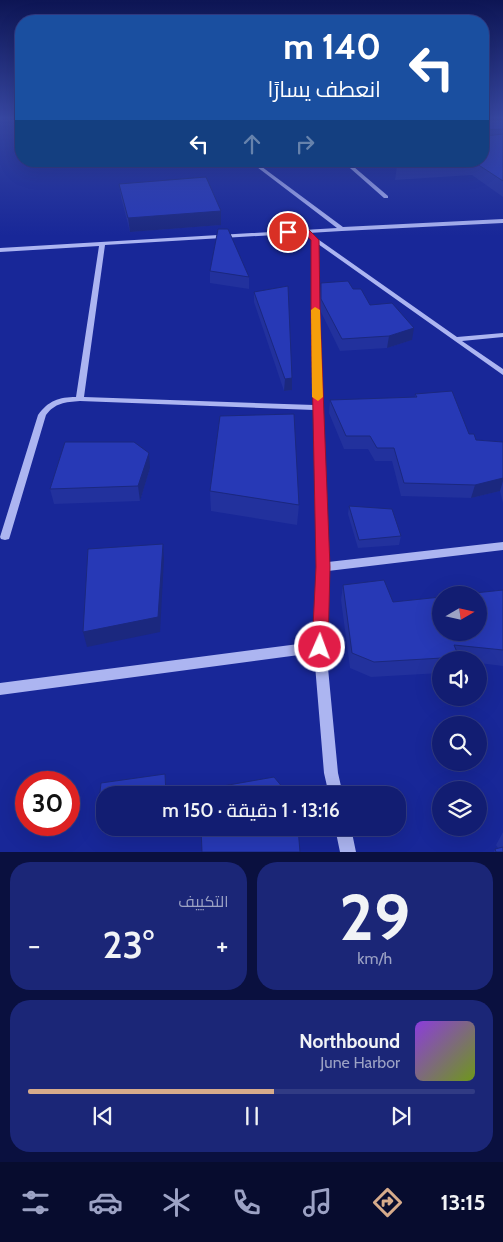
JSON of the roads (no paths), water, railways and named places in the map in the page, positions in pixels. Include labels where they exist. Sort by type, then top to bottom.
[{"type":"street","points":[[259,167],[342,229]]},
{"type":"street","points":[[351,167],[386,198]]},
{"type":"street","points":[[0,250],[503,221]]},
{"type":"street","points":[[306,231],[315,240],[503,373]]},
{"type":"street","points":[[315,240],[323,567],[320,647],[331,773],[334,786]]},
{"type":"street","points":[[80,399],[102,244]]},
{"type":"street","points":[[456,339],[503,335]]},
{"type":"street","points":[[5,536],[42,415],[49,404],[64,399],[80,399],[318,408]]},
{"type":"street","points":[[323,567],[503,546]]},
{"type":"street","points":[[0,689],[320,647]]},
{"type":"street","points":[[345,836],[348,852]]}]
